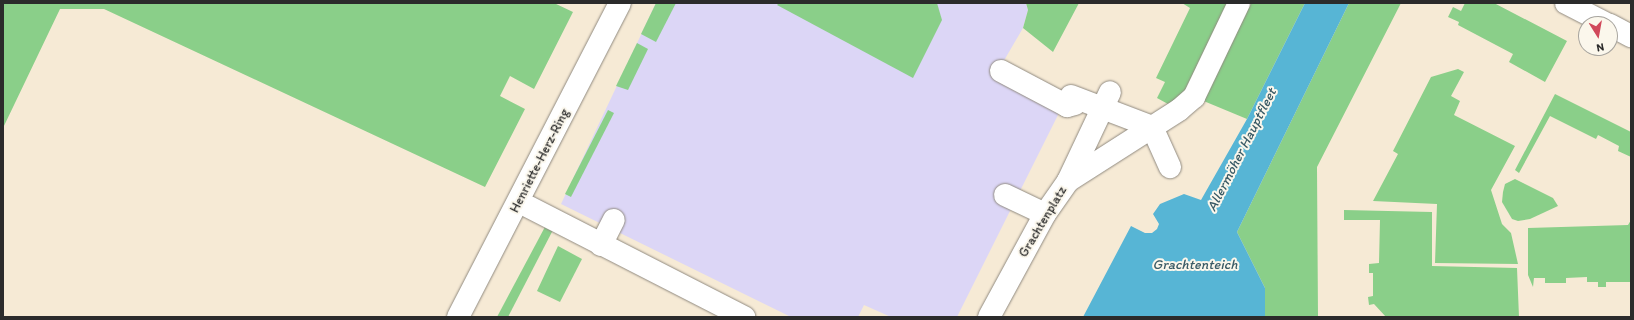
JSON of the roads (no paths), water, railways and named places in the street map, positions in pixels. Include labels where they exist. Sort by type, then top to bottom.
[{"type":"street","name":"Henriette-Herz-Ring","points":[[458,317],[532,178],[619,3]]},
{"type":"street","name":"Grachtenplatz","points":[[989,317],[1045,214],[1068,181],[1179,110],[1194,97],[1239,3]]},
{"type":"street","points":[[1566,3],[1591,16]]},
{"type":"street","points":[[1618,30],[1631,36]]},
{"type":"street","points":[[1001,71],[1067,106],[1075,104]]},
{"type":"street","points":[[1090,133],[1071,96],[1106,100],[1152,127],[1170,167]]},
{"type":"street","points":[[1068,181],[1106,100]]},
{"type":"street","points":[[1005,195],[1045,214]]},
{"type":"street","points":[[529,207],[744,317]]},
{"type":"street","points":[[601,245],[614,220]]},
{"type":"water","points":[[1305,3],[1349,3],[1237,232],[1265,288],[1265,317],[1083,317],[1131,226],[1145,233],[1152,233],[1157,229],[1159,224],[1153,214],[1160,204],[1184,194],[1201,200],[1247,119]]},
{"type":"water label","name":"Allermöher Hauptfleet","points":[[1242,150]]},
{"type":"water label","name":"Grachtenteich","points":[[1195,265]]}]
